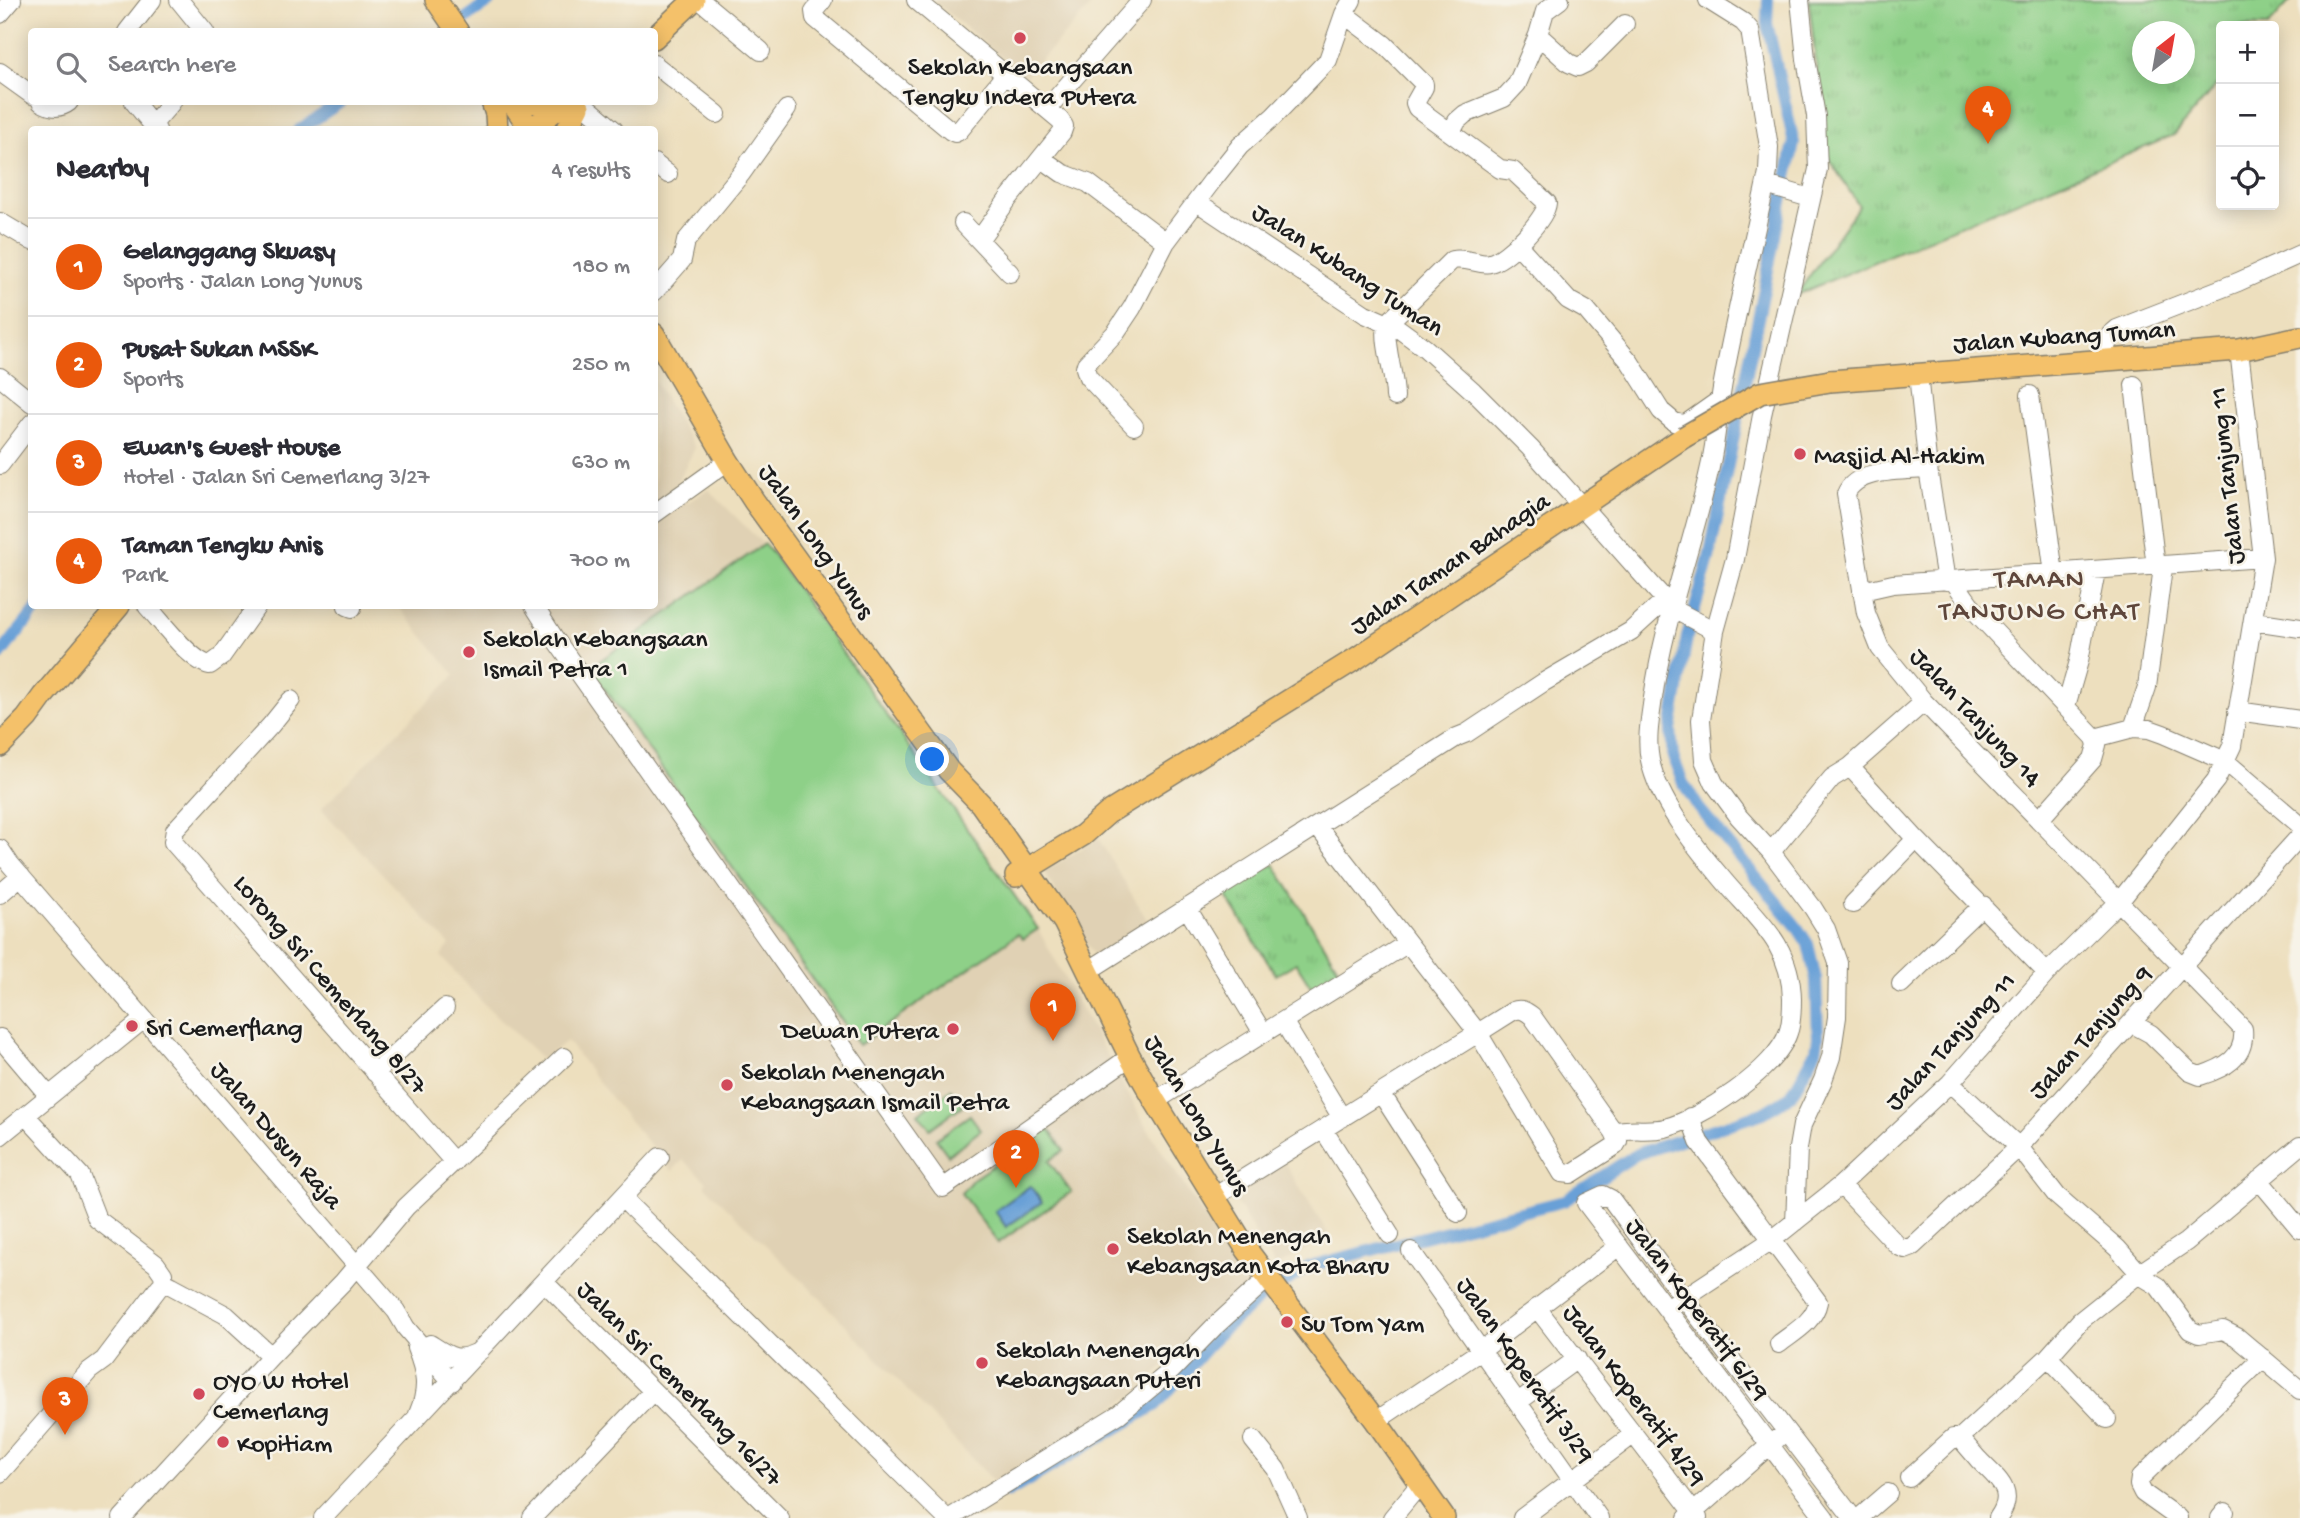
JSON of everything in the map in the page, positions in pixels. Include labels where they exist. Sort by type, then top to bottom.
[{"type":"main road","points":[[658,34],[694,0]]},
{"type":"main road","points":[[493,105],[497,126]]},
{"type":"main road","points":[[500,105],[514,126]]},
{"type":"main road","points":[[514,105],[528,126]]},
{"type":"main road","points":[[536,126],[574,105]]},
{"type":"main road","points":[[557,126],[576,105]]},
{"type":"main road","points":[[569,126],[577,105]]},
{"type":"main road","name":"Jalan Kubang Tuman","points":[[1830,381],[2239,350],[2300,337]]},
{"type":"main road","name":"Jalan Long Yunus","points":[[658,341],[728,461],[761,511],[949,771],[981,804],[1051,926],[1088,971],[1155,1101],[1268,1278],[1376,1421],[1444,1518]]},
{"type":"main road","name":"Jalan Taman Bahagia","points":[[1017,867],[1083,835],[1108,813],[1357,658],[1684,437],[1760,393],[1830,381]]},
{"type":"main road","points":[[0,746],[27,718],[116,609]]},
{"type":"main road","points":[[0,730],[43,696]]},
{"type":"street","points":[[0,14],[12,0]]},
{"type":"street","points":[[130,28],[152,0]]},
{"type":"street","points":[[179,0],[202,28]]},
{"type":"street","points":[[700,0],[761,51]]},
{"type":"street","points":[[823,0],[814,11],[815,18],[951,131],[959,131],[1006,75]]},
{"type":"street","points":[[916,0],[1064,126],[979,240]]},
{"type":"street","points":[[1046,109],[1142,0]]},
{"type":"street","points":[[1451,133],[1457,121],[1465,114],[1504,98],[1511,92],[1538,36],[1539,6],[1560,0]]},
{"type":"street","points":[[1614,1132],[1665,1128],[1690,1117],[1759,1073],[1777,1053],[1788,1033],[1792,1008],[1792,982],[1785,958],[1773,934],[1720,877],[1702,853],[1667,803],[1655,780],[1649,758],[1648,734],[1659,655],[1674,609],[1710,467],[1721,399],[1770,186],[1769,147],[1750,30],[1743,22],[1707,0]]},
{"type":"street","points":[[1795,1222],[1798,1148],[1802,1125],[1823,1080],[1830,1057],[1839,984],[1834,948],[1826,929],[1771,852],[1739,817],[1714,783],[1704,760],[1701,720],[1709,629],[1735,559],[1762,415],[1818,169],[1818,141],[1805,60],[1800,0]]},
{"type":"street","points":[[1134,426],[1088,377],[1085,368],[1088,360],[1116,332],[1132,309],[1166,242],[1240,146],[1274,117],[1328,60],[1348,7],[1424,84],[1415,103],[1417,108],[1500,169],[1513,171],[1547,203],[1544,213],[1517,244],[1492,263],[1484,264],[1463,258],[1452,260],[1387,324],[1386,338],[1395,378],[1395,397]]},
{"type":"street","points":[[1538,36],[1569,63],[1578,67],[1586,63],[1625,24]]},
{"type":"street","points":[[658,67],[716,114]]},
{"type":"street","points":[[0,72],[28,91]]},
{"type":"street","points":[[137,105],[154,126]]},
{"type":"street","points":[[156,126],[170,105]]},
{"type":"street","points":[[581,105],[609,126]]},
{"type":"street","points":[[658,287],[682,260],[685,242],[741,174],[787,109]]},
{"type":"street","points":[[1041,158],[1062,173],[1088,183],[1166,242]]},
{"type":"street","points":[[1770,186],[1810,197]]},
{"type":"street","name":"Jalan Kubang Tuman","points":[[1197,202],[1365,314],[1409,336],[1473,391],[1530,448],[1674,609]]},
{"type":"street","points":[[0,222],[28,239]]},
{"type":"street","points":[[963,223],[1010,273]]},
{"type":"street","points":[[1517,244],[1568,300],[1586,310],[1630,362],[1668,418],[1681,424],[1687,423],[1721,399]]},
{"type":"street","points":[[2102,360],[2110,335],[2117,329],[2238,282],[2300,254]]},
{"type":"street","name":"Jalan Tanjung 11","points":[[1667,1309],[1795,1222],[1841,1185],[1950,1083],[2048,973],[2119,902],[2216,780],[2232,746],[2263,558],[2239,350]]},
{"type":"street","points":[[1918,374],[1928,468],[1948,581]]},
{"type":"street","points":[[0,377],[28,400]]},
{"type":"street","points":[[2133,728],[2147,687],[2160,567],[2134,385]]},
{"type":"street","points":[[2030,395],[2053,574]]},
{"type":"street","points":[[0,465],[28,428]]},
{"type":"street","points":[[658,511],[728,461]]},
{"type":"street","name":"Jalan Tanjung 14","points":[[1928,468],[1866,475],[1849,485],[1846,502],[1866,612],[1880,648],[1924,702],[2243,1029],[2244,1038],[2241,1050],[2233,1061],[2200,1076],[2190,1072],[2151,1034],[2131,1023]]},
{"type":"street","points":[[1863,592],[1893,584],[2263,558]]},
{"type":"street","points":[[2066,706],[2079,661],[2096,571]]},
{"type":"street","points":[[1948,581],[1955,583],[1974,610],[2095,738],[2097,745],[2093,759],[2039,820]]},
{"type":"street","points":[[150,609],[192,655],[210,665],[221,657],[255,609]]},
{"type":"street","points":[[536,609],[943,1188],[1130,1057]]},
{"type":"street","points":[[1674,609],[1709,629]]},
{"type":"street","points":[[1088,971],[1544,682],[1674,609]]},
{"type":"street","points":[[2254,621],[2300,628]]},
{"type":"street","name":"Lorong Sri Cemerlang 8/27","points":[[291,700],[175,830],[172,838],[174,845],[454,1162]]},
{"type":"street","points":[[1771,852],[1832,778],[1850,767],[1924,702]]},
{"type":"street","points":[[2237,711],[2300,720]]},
{"type":"street","points":[[2095,738],[2133,728],[2149,729],[2163,734],[2225,761],[2300,825]]},
{"type":"street","points":[[1850,767],[1916,839],[2048,973]]},
{"type":"street","points":[[1214,1197],[1342,1118],[1381,1093],[1478,1033],[1513,1011],[1523,1010],[1528,1013],[1618,1141],[1615,1146],[1571,1174],[1562,1173],[1478,1033],[1317,826]]},
{"type":"street","name":"Jalan Tanjung 9","points":[[1841,1185],[1898,1246],[1905,1249],[1913,1246],[2019,1147],[2300,836]]},
{"type":"street","points":[[1853,904],[1916,839]]},
{"type":"street","points":[[0,894],[8,861]]},
{"type":"street","name":"Jalan Dusun Raja","points":[[8,861],[396,1311],[411,1334],[455,1379]]},
{"type":"street","points":[[1901,984],[1983,905]]},
{"type":"street","points":[[1187,908],[1263,1033]]},
{"type":"street","points":[[1155,1101],[1408,943]]},
{"type":"street","points":[[375,1073],[445,1008]]},
{"type":"street","points":[[0,1136],[144,1019]]},
{"type":"street","points":[[1283,1021],[1342,1118]]},
{"type":"street","points":[[0,1038],[49,1096]]},
{"type":"street","points":[[122,1518],[357,1266],[407,1208],[564,1057]]},
{"type":"street","points":[[1950,1083],[2019,1147],[2057,1196],[2164,1293],[2190,1330],[2199,1334],[2223,1330],[2237,1337],[2300,1390]]},
{"type":"street","points":[[1381,1093],[1458,1213]]},
{"type":"street","points":[[26,1116],[80,1175],[97,1219],[156,1264],[163,1274],[164,1284]]},
{"type":"street","points":[[1690,1117],[1697,1138],[1818,1302],[1811,1319],[1779,1344]]},
{"type":"street","points":[[1323,1129],[1391,1235]]},
{"type":"street","points":[[1909,1478],[1953,1438],[1960,1438],[2048,1357],[2080,1321],[2140,1273],[2186,1242],[2300,1146]]},
{"type":"street","points":[[323,1518],[660,1157]]},
{"type":"street","points":[[2259,1180],[2300,1229]]},
{"type":"street","name":"Jalan Koperatif 6/29","points":[[1684,1298],[1609,1197],[1603,1195],[1586,1203],[1825,1518]]},
{"type":"street","points":[[623,1199],[948,1518],[1119,1414],[1172,1370],[1268,1278]]},
{"type":"street","points":[[1376,1421],[1482,1350],[1619,1246]]},
{"type":"street","name":"Jalan Koperatif 3/29","points":[[1411,1251],[1600,1518]]},
{"type":"street","name":"Jalan Sri Cemerlang 16/27","points":[[545,1283],[780,1518]]},
{"type":"street","points":[[164,1284],[226,1315],[271,1356]]},
{"type":"street","points":[[0,1473],[89,1371],[104,1360],[156,1290],[164,1284]]},
{"type":"street","points":[[1684,1298],[1856,1518],[1888,1493]]},
{"type":"street","name":"Jalan Koperatif 4/29","points":[[1537,1308],[1693,1516]]},
{"type":"street","name":"Jalan Dusun Raja","points":[[396,1311],[430,1344],[455,1379]]},
{"type":"street","points":[[411,1334],[427,1377],[426,1391],[415,1421]]},
{"type":"street","points":[[430,1344],[453,1358],[461,1359],[483,1349]]},
{"type":"street","points":[[2048,1357],[2107,1419]]},
{"type":"street","points":[[2178,1518],[2143,1493],[2139,1485],[2140,1478],[2263,1358]]},
{"type":"street","points":[[1518,1402],[1577,1359]]},
{"type":"street","points":[[532,1518],[653,1391]]},
{"type":"street","points":[[1693,1516],[1786,1431]]},
{"type":"street","points":[[1522,1518],[1633,1434]]},
{"type":"street","points":[[1960,1438],[2001,1483],[2007,1500],[1998,1518]]},
{"type":"street","points":[[1252,1440],[1276,1469],[1298,1518]]},
{"type":"street","points":[[1391,1518],[1420,1484]]},
{"type":"shaded area","name":"Sekolah Kebangsaan Tengku Indera Putera","points":[[933,0],[1096,0],[1025,77]]},
{"type":"shaded area","points":[[658,387],[695,448],[675,486],[687,503],[708,489],[773,554],[1038,929],[1144,1123],[1249,1287],[1133,1395],[995,1483],[817,1295],[704,1185],[707,1182],[683,1160],[672,1171],[567,1041],[542,1059],[481,1001],[441,956],[450,945],[321,809],[455,675],[400,609],[658,609]]},
{"type":"shaded area","points":[[1098,838],[1149,923],[1094,956],[1044,872]]},
{"type":"shaded area","points":[[1285,1164],[1329,1235],[1276,1267],[1232,1196]]},
{"type":"green space","points":[[1809,0],[2291,0],[2272,21],[2216,21],[2216,86],[2174,135],[1796,295],[1859,206],[1826,154]]},
{"type":"green space","points":[[764,544],[1038,929],[1023,939],[1018,934],[859,1045],[590,668]]},
{"type":"green space","points":[[1274,864],[1343,976],[1315,993],[1296,963],[1276,975],[1225,894]]},
{"type":"green space","points":[[951,1089],[963,1105],[930,1129],[918,1114]]},
{"type":"green space","points":[[970,1115],[981,1130],[948,1155],[936,1139]]},
{"type":"green space","points":[[1048,1128],[1064,1150],[1049,1161],[1071,1192],[998,1243],[961,1193],[973,1179]]},
{"type":"water","points":[[1030,1186],[1042,1202],[1006,1227],[995,1211]]},
{"type":"waterway","points":[[452,28],[492,0]]},
{"type":"waterway","points":[[1285,1282],[1310,1266],[1564,1201],[1637,1154],[1763,1113],[1791,1096],[1816,1051],[1816,979],[1808,944],[1699,808],[1683,783],[1673,757],[1671,730],[1687,637],[1709,558],[1794,143],[1767,23],[1768,0]]},
{"type":"waterway","points":[[305,126],[336,105]]},
{"type":"waterway","points":[[0,655],[37,609]]},
{"type":"waterway","points":[[1008,1492],[1156,1405],[1221,1331],[1258,1300]]},
{"type":"place","name":"Sekolah Kebangsaan Tengku Indera Putera","points":[[1020,38]]},
{"type":"place","name":"Taman Tengku Anis","points":[[1988,144]]},
{"type":"place","name":"Masjid Al-Hakim","points":[[1800,454]]},
{"type":"place","name":"Sekolah Kebangsaan Ismail Petra 1","points":[[469,652]]},
{"type":"place","name":"Sri Cemerflang","points":[[132,1026]]},
{"type":"place","name":"Dewan Putera","points":[[953,1029]]},
{"type":"place","name":"Gelanggang Skuasy","points":[[1053,1041]]},
{"type":"place","name":"Sekolah Menengah Kebangsaan Ismail Petra","points":[[727,1085]]},
{"type":"place","name":"Pusat Sukan MSSK","points":[[1016,1188]]},
{"type":"place","name":"Sekolah Menengah Kebangsaan Kota Bharu","points":[[1113,1249]]},
{"type":"place","name":"Su Tom Yam","points":[[1287,1322]]},
{"type":"place","name":"Sekolah Menengah Kebangsaan Puteri","points":[[982,1363]]},
{"type":"place","name":"OYO W Hotel Cemerlang","points":[[199,1394]]},
{"type":"place","name":"Ewan's Guest House","points":[[65,1435]]},
{"type":"place","name":"Kopitiam","points":[[223,1442]]},
{"type":"district","name":"TAMAN TANJUNG CHAT","points":[[2040,593]]}]
